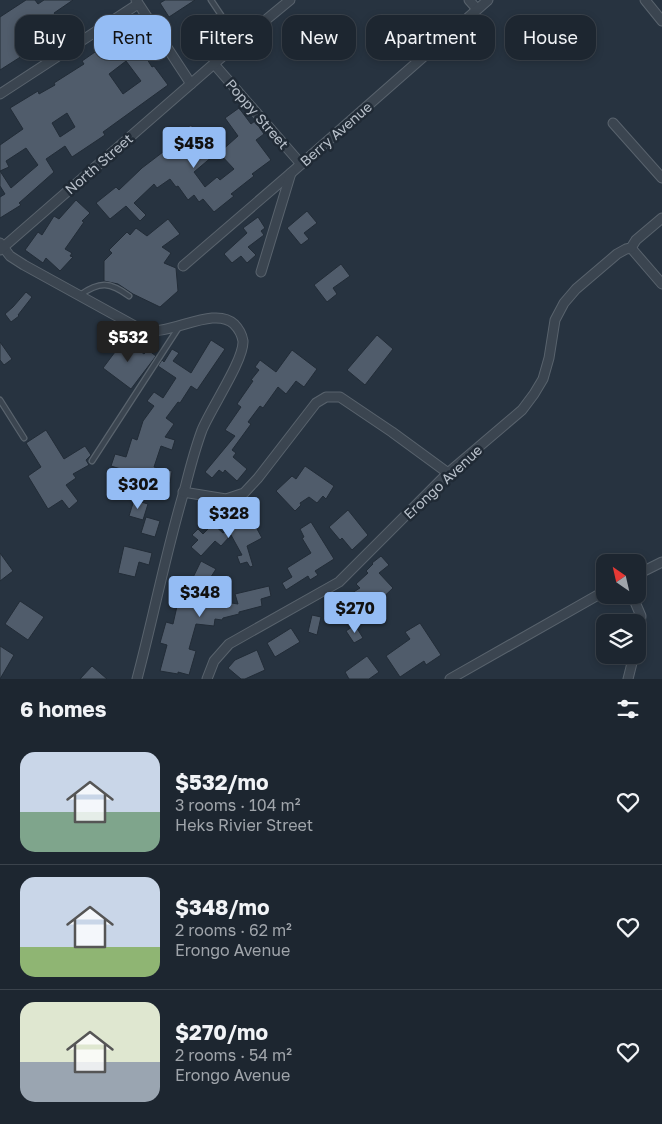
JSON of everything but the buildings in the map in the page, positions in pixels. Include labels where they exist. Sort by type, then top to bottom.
[{"type":"street","points":[[469,0],[477,9]]},
{"type":"street","name":"Berry Avenue","points":[[183,266],[488,0]]},
{"type":"street","points":[[645,0],[662,21]]},
{"type":"street","name":"North Street","points":[[271,15],[287,1]]},
{"type":"street","points":[[0,94],[137,2],[191,84]]},
{"type":"street","name":"North Street","points":[[1,247],[219,60]]},
{"type":"street","name":"Poppy Street","points":[[214,64],[301,164]]},
{"type":"street","points":[[613,123],[662,178]]},
{"type":"street","points":[[261,272],[291,173]]},
{"type":"street","name":"Erongo Avenue","points":[[207,679],[214,661],[226,647],[238,638],[339,582],[448,473],[515,417],[534,394],[547,367],[557,316],[566,299],[617,254],[631,248],[636,240],[662,218]]},
{"type":"street","points":[[1,247],[13,258],[142,330],[163,330],[219,318],[234,324],[240,332],[243,341],[237,362],[202,430],[183,492],[137,679]]},
{"type":"street","points":[[631,248],[662,284]]},
{"type":"street","points":[[183,492],[226,499],[244,492],[258,478],[316,402],[326,397],[335,396],[340,397],[366,414],[448,473]]},
{"type":"street","points":[[646,570],[662,562]]},
{"type":"street","points":[[450,679],[596,596]]},
{"type":"street","points":[[628,679],[632,664]]},
{"type":"lane","points":[[211,0],[221,15]]},
{"type":"lane","points":[[79,296],[92,288],[106,284],[129,296]]},
{"type":"lane","points":[[92,461],[180,326]]},
{"type":"lane","points":[[0,400],[24,438]]}]
